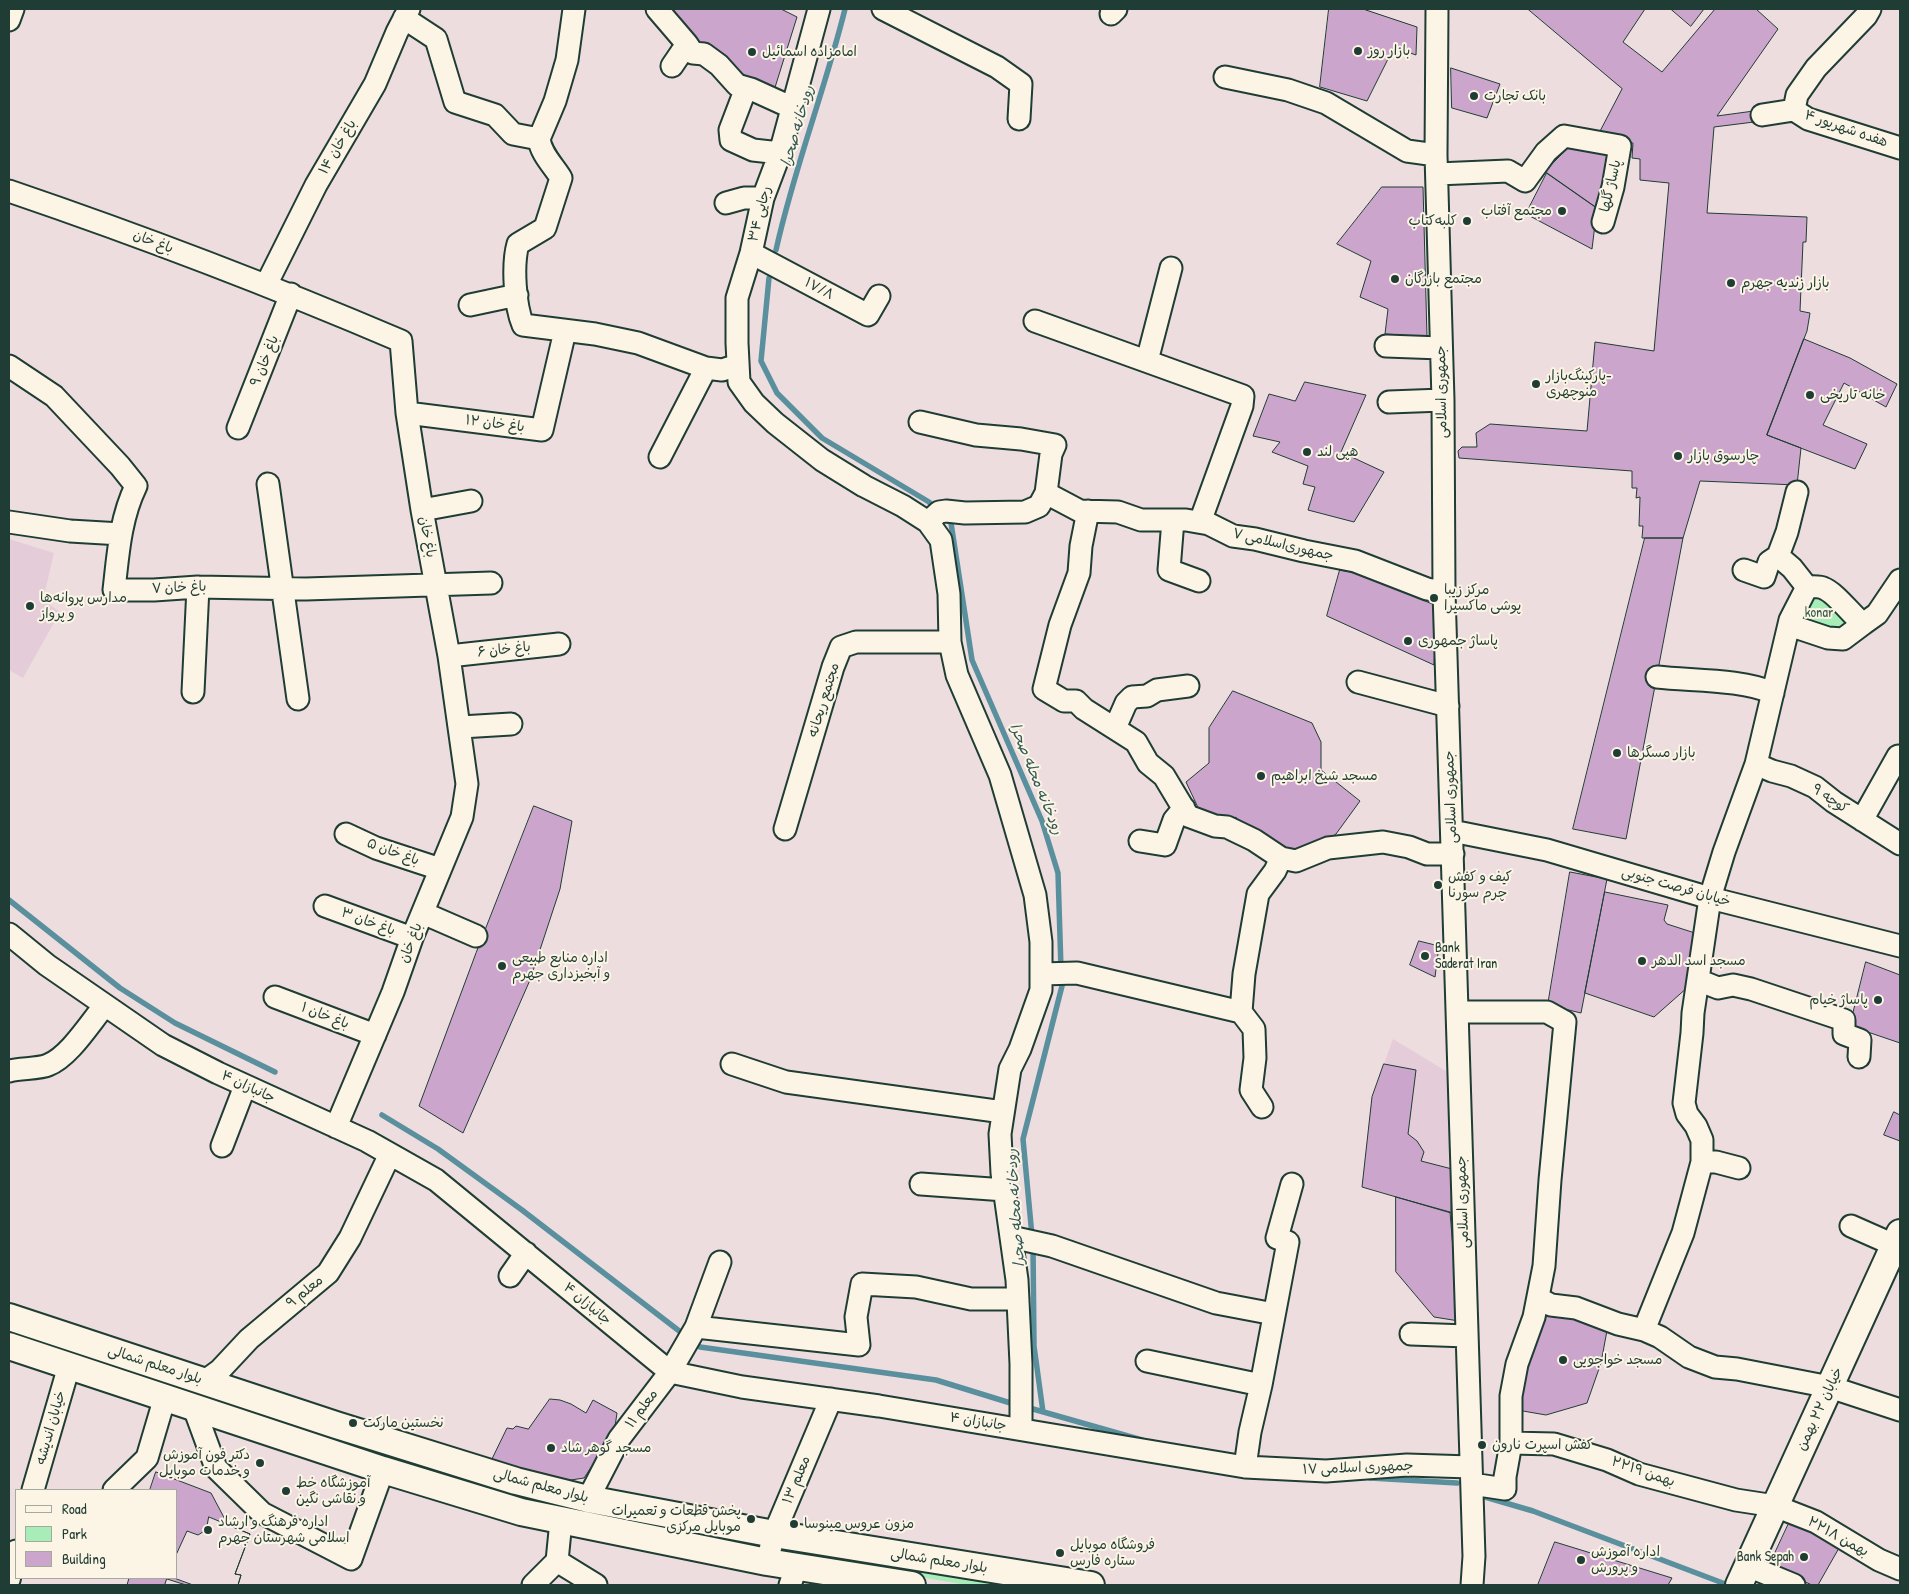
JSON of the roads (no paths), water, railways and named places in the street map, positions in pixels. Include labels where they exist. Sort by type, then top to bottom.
[{"type":"main road","name":"خیابان ۲۲ بهمن","points":[[1743,1576],[1897,1239]]},
{"type":"main road","name":"بلوار معلم شمالی","points":[[9,1318],[336,1425],[516,1481],[588,1499],[774,1534],[1091,1585]]},
{"type":"main road","name":"بلوار معلم شمالی","points":[[9,1346],[383,1470],[520,1512],[767,1562],[793,1576],[912,1585]]},
{"type":"main road","points":[[329,1451],[336,1425]]},
{"type":"main road","points":[[793,1576],[800,1538]]},
{"type":"street","points":[[9,20],[13,9]]},
{"type":"street","points":[[574,9],[567,60],[555,101],[539,139],[540,150],[550,160],[561,178],[544,228],[518,244],[516,267],[519,317],[523,325],[565,332],[595,334],[638,342],[706,368],[722,370],[738,366]]},
{"type":"street","points":[[657,9],[693,53],[704,54],[719,66],[737,85],[784,104],[794,103]]},
{"type":"street","name":"رجایی ۳۴","points":[[819,9],[780,153],[763,198],[751,253],[737,298],[739,382],[754,403],[775,423],[822,460],[864,486],[904,506],[938,515]]},
{"type":"street","points":[[882,9],[997,67],[1021,84],[1019,119]]},
{"type":"street","name":"جمهوری اسلامی","points":[[1437,9],[1437,165],[1443,400],[1444,592],[1472,1475],[1474,1556],[1472,1585]]},
{"type":"street","points":[[1794,110],[1797,95],[1816,68],[1866,16],[1870,9]]},
{"type":"street","points":[[406,13],[436,39],[455,102],[495,115],[512,134],[539,139]]},
{"type":"street","name":"باغ خان ۱۴","points":[[266,285],[316,184],[375,84],[406,13]]},
{"type":"street","points":[[672,66],[687,44]]},
{"type":"street","points":[[1225,77],[1288,90],[1326,103],[1407,150],[1437,165]]},
{"type":"street","points":[[746,88],[730,130],[731,140],[753,150],[780,153]]},
{"type":"street","name":"هفده شهریور ۴","points":[[1762,115],[1794,110],[1808,118],[1900,148]]},
{"type":"street","name":"پاساژ گلها","points":[[1437,165],[1508,171],[1524,180],[1546,152],[1564,136],[1620,146],[1613,187],[1603,222]]},
{"type":"street","name":"باغ خان","points":[[9,191],[89,218],[291,294],[401,340],[408,413],[422,510],[450,656],[461,727],[467,784],[462,817],[336,1127]]},
{"type":"street","points":[[726,203],[744,198],[763,198]]},
{"type":"street","name":"۱۷/۸","points":[[751,253],[868,315],[879,296]]},
{"type":"street","points":[[1147,361],[1171,268]]},
{"type":"street","name":"باغ خان ۹","points":[[238,428],[291,294]]},
{"type":"street","points":[[470,305],[517,294]]},
{"type":"street","points":[[1035,321],[1243,396],[1242,406],[1200,522]]},
{"type":"street","name":"باغ خان ۱۲","points":[[408,413],[542,430],[565,332]]},
{"type":"street","points":[[1386,346],[1441,348]]},
{"type":"street","name":"باغ خان ۷","points":[[9,366],[54,396],[120,466],[136,486],[129,501],[121,534],[114,590],[154,590],[198,586],[283,589],[490,583]]},
{"type":"street","points":[[660,457],[706,368]]},
{"type":"street","points":[[1388,402],[1443,400]]},
{"type":"street","points":[[920,422],[976,435],[1021,439],[1056,446],[1051,454],[1046,493],[1039,506],[1025,512],[938,515],[949,594],[950,642],[957,675],[1000,776],[1035,895],[1041,942],[1041,990],[1020,1049],[1010,1069],[1000,1134],[1018,1299],[1021,1429]]},
{"type":"street","points":[[268,484],[298,699]]},
{"type":"street","points":[[1744,570],[1764,577],[1769,562],[1778,556],[1787,532],[1797,492]]},
{"type":"street","name":"جمهوری‌اسلامی ۷","points":[[1046,493],[1080,511],[1118,512],[1141,520],[1173,520],[1209,524],[1233,536],[1255,538],[1304,551],[1355,561],[1427,589],[1444,592]]},
{"type":"street","points":[[422,510],[471,501]]},
{"type":"street","points":[[1088,511],[1081,546],[1079,573],[1060,625],[1044,689],[1064,701],[1076,701],[1084,709],[1136,742],[1148,764],[1164,776],[1188,816],[1216,826],[1227,827],[1254,840],[1281,858],[1296,861],[1328,848],[1383,842],[1427,854],[1453,854]]},
{"type":"street","points":[[1173,520],[1169,570],[1199,581]]},
{"type":"street","points":[[9,522],[70,531],[121,534]]},
{"type":"street","points":[[1778,556],[1792,568],[1807,587]]},
{"type":"street","points":[[1790,625],[1828,638],[1843,639],[1877,614],[1900,580]]},
{"type":"street","points":[[193,692],[198,586]]},
{"type":"street","points":[[1807,587],[1822,587],[1863,624]]},
{"type":"street","points":[[1644,1330],[1683,1233],[1702,1162],[1702,1140],[1696,1126],[1687,1114],[1684,1103],[1693,1013],[1710,898],[1724,852],[1756,764],[1790,620],[1807,587]]},
{"type":"street","name":"مجتمع ریحانه","points":[[785,829],[833,667],[841,647],[856,642],[950,642]]},
{"type":"street","name":"باغ خان ۶","points":[[450,656],[558,644]]},
{"type":"street","points":[[1657,677],[1760,687],[1773,693]]},
{"type":"street","points":[[1358,682],[1448,706]]},
{"type":"street","points":[[1115,728],[1126,703],[1132,697],[1147,696],[1157,690],[1188,686]]},
{"type":"street","points":[[461,727],[511,724]]},
{"type":"street","points":[[1862,820],[1898,756]]},
{"type":"street","name":"کوچه ۹","points":[[1756,764],[1791,776],[1815,787],[1900,844]]},
{"type":"street","points":[[1140,840],[1165,845],[1174,820],[1184,808]]},
{"type":"street","name":"خیابان فرصت جنوبی","points":[[1452,831],[1547,850],[1710,898],[1900,946]]},
{"type":"street","name":"باغ خان ۵","points":[[346,834],[376,848],[440,869]]},
{"type":"street","points":[[1241,1012],[1244,974],[1258,894],[1275,871],[1281,858]]},
{"type":"street","name":"باغ خان ۳","points":[[325,906],[412,938]]},
{"type":"street","points":[[422,913],[476,936]]},
{"type":"street","name":"جانبازان ۴","points":[[9,934],[47,965],[163,1045],[245,1086],[336,1127],[436,1180],[670,1372],[742,1387],[1021,1429],[1245,1467]]},
{"type":"street","points":[[1041,974],[1077,973],[1241,1012],[1254,1029],[1255,1058],[1251,1090],[1262,1107]]},
{"type":"street","points":[[1698,980],[1718,988],[1733,985],[1751,989],[1844,1020],[1844,1034],[1860,1040],[1859,1057]]},
{"type":"street","name":"باغ خان ۱","points":[[276,997],[375,1035]]},
{"type":"street","points":[[9,1071],[47,1066],[65,1053],[105,1005]]},
{"type":"street","points":[[1457,1012],[1547,1012],[1565,1022],[1544,1266],[1534,1316],[1517,1364],[1511,1396],[1512,1443]]},
{"type":"street","points":[[732,1064],[786,1082],[1003,1112]]},
{"type":"street","points":[[222,1146],[245,1086]]},
{"type":"street","name":"معلم ۹","points":[[205,1381],[220,1370],[249,1339],[328,1273],[350,1238],[390,1154]]},
{"type":"street","points":[[1702,1162],[1716,1162],[1739,1168]]},
{"type":"street","points":[[921,1184],[1005,1190]]},
{"type":"street","points":[[1245,1467],[1250,1432],[1261,1385],[1288,1242],[1278,1238],[1292,1184]]},
{"type":"street","points":[[1851,1226],[1897,1239]]},
{"type":"street","points":[[1012,1237],[1052,1246],[1216,1303],[1274,1314]]},
{"type":"street","points":[[510,1276],[526,1253]]},
{"type":"street","name":"معلم ۱۱","points":[[588,1499],[619,1439],[670,1372],[691,1335],[720,1262]]},
{"type":"street","points":[[691,1335],[860,1345],[856,1317],[862,1284],[916,1287],[971,1299],[1018,1299]]},
{"type":"street","points":[[1538,1298],[1551,1305],[1576,1308],[1618,1324],[1644,1330],[1660,1337],[1689,1357],[1715,1367],[1737,1369],[1830,1387],[1900,1410]]},
{"type":"street","points":[[1410,1334],[1467,1336]]},
{"type":"street","points":[[1146,1361],[1261,1385]]},
{"type":"street","name":"خیابان اندیشه","points":[[33,1489],[69,1366]]},
{"type":"street","points":[[115,1489],[147,1458],[165,1397]]},
{"type":"street","name":"معلم ۱۳","points":[[767,1562],[774,1534],[831,1399]]},
{"type":"street","points":[[194,1408],[216,1468],[262,1513],[351,1560],[383,1470]]},
{"type":"street","name":"جمهوری اسلامی ۱۷","points":[[1245,1467],[1326,1471],[1407,1465],[1472,1475],[1504,1490],[1512,1443]]},
{"type":"street","name":"۲۲بهمن ۱۹","points":[[1512,1443],[1554,1444],[1607,1460],[1639,1474],[1666,1482],[1736,1500],[1775,1506]]},
{"type":"street","name":"۲۲بهمن ۱۸","points":[[1775,1506],[1816,1522],[1879,1560],[1900,1569]]},
{"type":"street","points":[[533,1585],[557,1561],[561,1520]]},
{"type":"street","points":[[9,1580],[15,1555]]},
{"type":"street","points":[[557,1561],[596,1585]]},
{"type":"street","points":[[1743,1576],[1794,1585]]},
{"type":"waterway","name":"رودخانه صحرا","points":[[776,250],[783,219],[845,9]]},
{"type":"waterway","name":"رودخانه محله صحرا","points":[[769,278],[761,361],[777,393],[822,438],[929,502],[936,509]]},
{"type":"waterway","name":"رودخانه محله صحرا","points":[[945,517],[951,523],[972,660],[1042,821],[1058,873],[1061,969]]},
{"type":"waterway","points":[[9,900],[120,988],[175,1023],[275,1072]]},
{"type":"waterway","name":"رودخانه محله صحرا","points":[[1032,1236],[1023,1139],[1062,986],[1062,979]]},
{"type":"waterway","points":[[382,1115],[438,1149],[522,1210],[700,1347],[936,1380],[1017,1405]]},
{"type":"waterway","name":"رودخانه محله صحرا","points":[[1033,1246],[1034,1346],[1043,1412]]},
{"type":"waterway","points":[[1026,1407],[1142,1440]]},
{"type":"waterway","points":[[1370,1478],[1457,1483]]},
{"type":"waterway","points":[[1485,1497],[1533,1511],[1728,1585]]},
{"type":"place","name":"بازار روز","points":[[1358,51]]},
{"type":"place","name":"امامزاده اسمائیل","points":[[752,52]]},
{"type":"place","name":"بانک تجارت","points":[[1474,96]]},
{"type":"place","name":"مجتمع آفتاب","points":[[1562,211]]},
{"type":"place","name":"کلبه‌کتاب","points":[[1467,221]]},
{"type":"place","name":"مجتمع بازرگان","points":[[1395,279]]},
{"type":"place","name":"بازار زندیه جهرم","points":[[1731,283]]},
{"type":"place","name":"پارکینگ‌بازار- منوچهری","points":[[1536,384]]},
{"type":"place","name":"خانه تاریخی","points":[[1810,395]]},
{"type":"place","name":"هپی لند","points":[[1307,452]]},
{"type":"place","name":"چارسوق بازار","points":[[1678,456]]},
{"type":"place","name":"مرکز زیبا پوشی ماکسیرا","points":[[1434,598]]},
{"type":"place","name":"مدارس پروانه‌ها و پرواز","points":[[30,606]]},
{"type":"place","name":"پاساژ جمهوری","points":[[1408,641]]},
{"type":"place","name":"بازار مسگرها","points":[[1617,753]]},
{"type":"place","name":"مسجد شیخ ابراهیم","points":[[1261,776]]},
{"type":"place","name":"کیف و کفش چرم سورنا","points":[[1438,885]]},
{"type":"place","name":"Bank Saderat Iran","points":[[1425,956]]},
{"type":"place","name":"مسجد اسد الدهر","points":[[1642,961]]},
{"type":"place","name":"اداره منابع طبیعی و آبخیزداری جهرم","points":[[502,966]]},
{"type":"place","name":"پاساژ خیام","points":[[1878,1000]]},
{"type":"place","name":"مسجد خواجویی","points":[[1563,1360]]},
{"type":"place","name":"نخستین مارکت","points":[[353,1423]]},
{"type":"place","name":"کفش اسپرت نارون","points":[[1482,1445]]},
{"type":"place","name":"مسجد گوهر شاد","points":[[551,1448]]},
{"type":"place","name":"دکتر فون آموزش و خدمات موبایل","points":[[260,1463]]},
{"type":"place","name":"آموزشگاه خط و نقاشی نگین","points":[[286,1491]]},
{"type":"place","name":"پخش قطعات و تعمیرات موبایل مرکزی","points":[[751,1519]]},
{"type":"place","name":"مزون عروس مینوسا","points":[[794,1524]]},
{"type":"place","name":"اداره فرهنگ و ارشاد اسلامی شهرستان جهرم","points":[[208,1530]]},
{"type":"place","name":"فروشگاه موبایل ستاره فارس","points":[[1060,1553]]},
{"type":"place","name":"Bank Sepah","points":[[1804,1557]]},
{"type":"place","name":"اداره آموزش و پرورش","points":[[1581,1560]]},
{"type":"park label","name":"konar","points":[[1819,613]]}]
